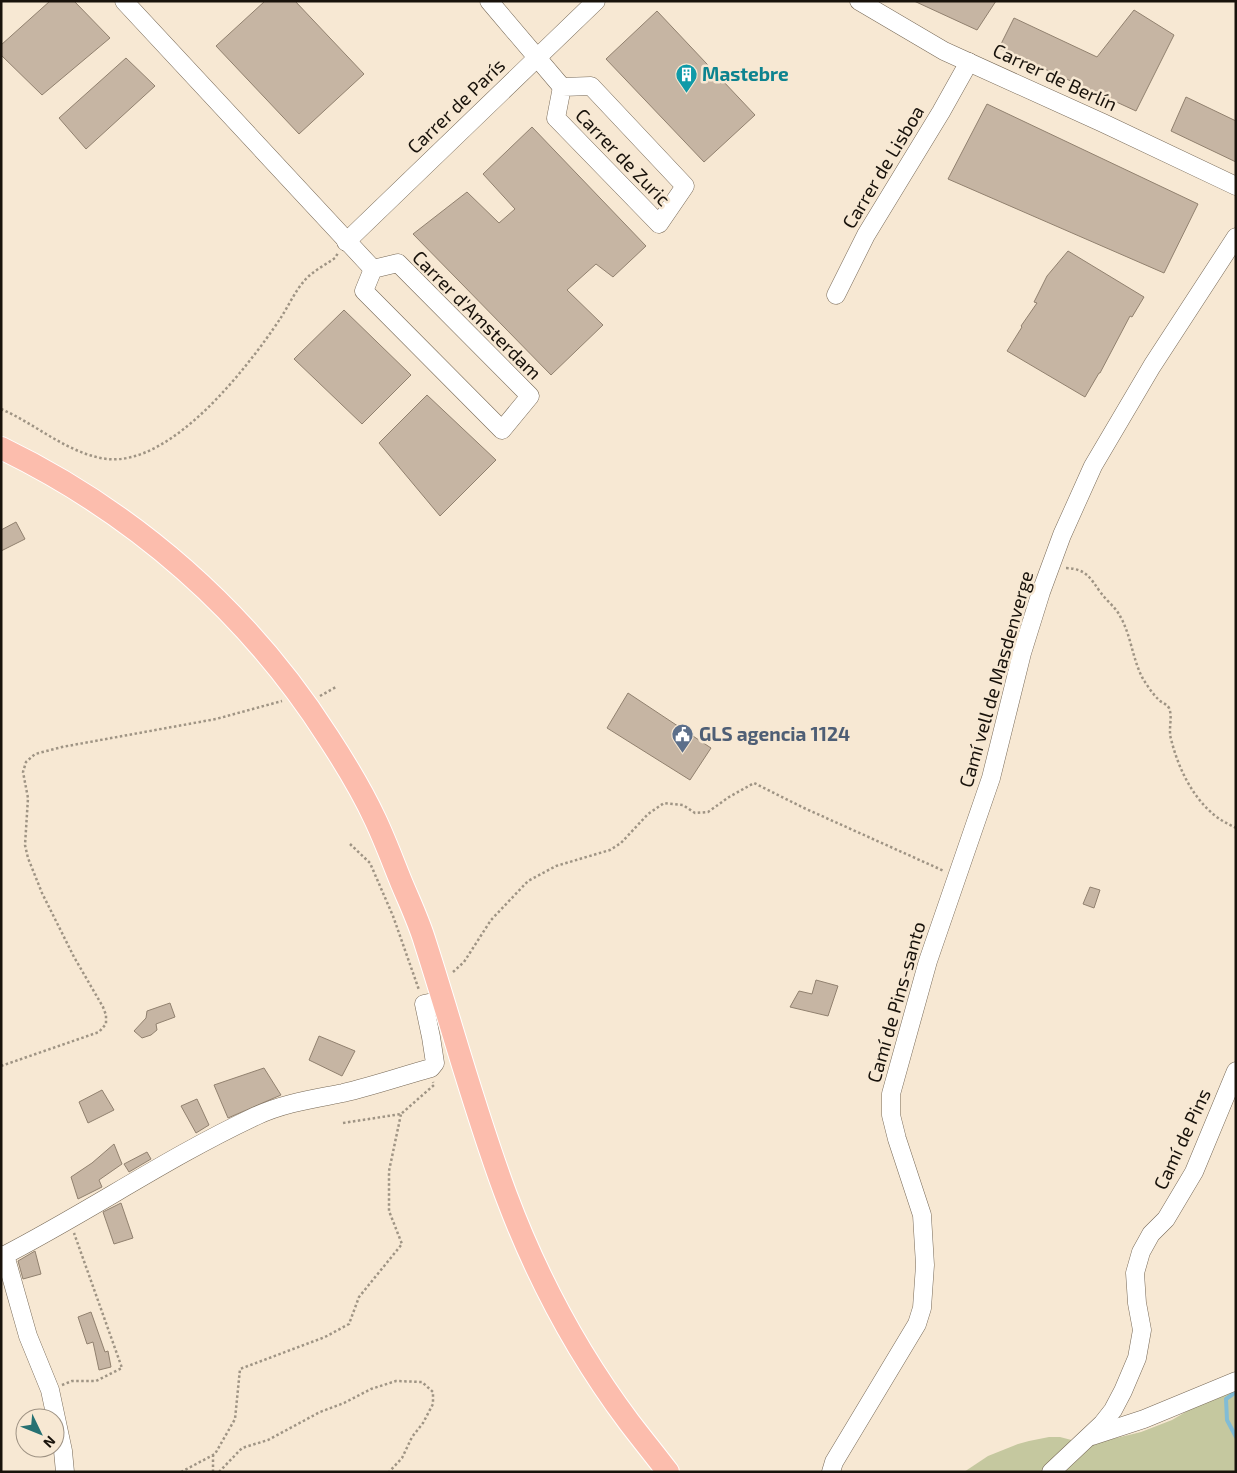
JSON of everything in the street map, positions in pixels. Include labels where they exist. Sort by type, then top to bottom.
[{"type":"main road","points":[[1,448],[32,463],[86,495],[138,531],[182,566],[246,628],[297,691],[343,760],[375,818],[424,939],[434,1002],[473,1100],[507,1197],[535,1263],[565,1323],[595,1372],[628,1420],[668,1472]]},
{"type":"street","points":[[124,1],[373,269]]},
{"type":"street","points":[[489,1],[562,87]]},
{"type":"street","name":"Carrer de París","points":[[346,242],[596,1]]},
{"type":"street","name":"Carrer de Berlín","points":[[859,1],[944,51],[1104,123],[1236,186]]},
{"type":"street","name":"Carrer de Lisboa","points":[[836,295],[866,235],[941,112],[969,62]]},
{"type":"street","name":"Carrer de Zuric","points":[[591,86],[685,186],[659,224],[556,118],[562,87],[591,86]]},
{"type":"street","name":"Camí vell de Masdenverge","points":[[956,876],[990,778],[1025,644],[1062,535],[1093,466],[1152,366],[1236,238]]},
{"type":"street","name":"Carrer d'Amsterdam","points":[[398,263],[530,396],[502,430],[364,291],[373,269],[398,263]]},
{"type":"street","name":"Camí de Pins-santo","points":[[831,1472],[834,1462],[917,1324],[922,1308],[925,1265],[922,1215],[897,1139],[891,1115],[891,1094],[928,961],[956,876]]},
{"type":"street","points":[[65,1472],[63,1451],[50,1390],[28,1336],[3,1256],[256,1116],[286,1104],[345,1092],[431,1068],[435,1063],[431,1037],[434,1002]]},
{"type":"street","name":"Camí de Pins","points":[[1087,1438],[1113,1410],[1137,1358],[1142,1330],[1137,1304],[1135,1273],[1141,1252],[1152,1234],[1166,1219],[1194,1172],[1236,1072]]},
{"type":"street","points":[[1051,1472],[1087,1438],[1144,1418],[1236,1381]]},
{"type":"path","points":[[1,409],[20,417],[85,454],[106,459],[122,459],[156,447],[203,413],[226,390],[261,346],[304,281],[335,258],[346,242]]},
{"type":"path","points":[[1061,569],[1068,568],[1084,572],[1120,614],[1143,679],[1159,701],[1169,708],[1170,736],[1182,769],[1194,793],[1215,816],[1236,828]]},
{"type":"path","points":[[1,1066],[99,1032],[106,1024],[106,1015],[103,1007],[74,957],[42,893],[28,858],[25,845],[28,798],[23,772],[26,762],[35,754],[62,747],[216,719],[263,707],[291,699],[297,691]]},
{"type":"path","points":[[448,977],[464,962],[491,920],[528,881],[556,866],[610,850],[621,843],[648,814],[664,803],[683,805],[695,813],[708,812],[754,783],[804,808],[956,876]]},
{"type":"path","points":[[350,844],[370,863],[434,1002]]},
{"type":"path","points":[[342,1123],[401,1114],[434,1085],[431,1068]]},
{"type":"path","points":[[212,1472],[212,1457],[235,1419],[240,1368],[325,1337],[349,1324],[359,1297],[402,1244],[389,1210],[390,1171],[401,1114]]},
{"type":"path","points":[[50,1390],[72,1381],[96,1382],[122,1368],[70,1220]]},
{"type":"path","points":[[219,1472],[242,1448],[268,1440],[320,1412],[344,1403],[371,1389],[396,1381],[422,1382],[433,1392],[432,1404],[402,1458],[389,1472]]},
{"type":"path","points":[[181,1472],[215,1454]]},
{"type":"green space","points":[[1236,1388],[1236,1472],[964,1472],[988,1456],[1029,1441],[1060,1437],[1079,1442],[1100,1442],[1141,1432],[1172,1420],[1199,1404]]},
{"type":"building","points":[[50,1],[74,1],[110,38],[42,95],[1,55],[1,45]]},
{"type":"building","points":[[265,1],[295,1],[364,74],[299,134],[216,46]]},
{"type":"building","points":[[914,1],[996,1],[977,30]]},
{"type":"building","points":[[1134,10],[1174,35],[1136,111],[999,48],[1014,18],[1097,57]]},
{"type":"building","name":"Mastebre","points":[[657,11],[755,115],[704,162],[606,59]]},
{"type":"building","points":[[126,58],[155,86],[86,149],[59,118]]},
{"type":"building","points":[[1186,97],[1236,121],[1236,162],[1171,131]]},
{"type":"building","points":[[987,104],[1198,204],[1164,273],[948,179]]},
{"type":"building","points":[[532,127],[646,246],[613,277],[596,264],[567,290],[603,325],[551,375],[413,234],[467,192],[499,223],[515,209],[483,174]]},
{"type":"building","points":[[1068,251],[1144,297],[1132,317],[1130,316],[1085,397],[1007,351],[1037,303],[1034,302],[1047,276]]},
{"type":"building","points":[[344,310],[411,375],[362,424],[294,359]]},
{"type":"building","points":[[427,395],[496,460],[440,516],[379,443]]},
{"type":"building","points":[[16,522],[25,539],[1,551],[1,530]]},
{"type":"building","points":[[628,693],[711,748],[690,780],[607,728]]},
{"type":"building","points":[[1090,887],[1100,890],[1094,908],[1083,904]]},
{"type":"building","points":[[816,980],[838,986],[828,1016],[790,1007],[799,991],[812,994]]},
{"type":"building","points":[[170,1003],[175,1017],[156,1024],[157,1030],[151,1035],[142,1038],[134,1031],[146,1018],[147,1011]]},
{"type":"building","points":[[319,1036],[355,1051],[342,1076],[309,1060]]},
{"type":"building","points":[[264,1068],[281,1095],[228,1118],[214,1085]]},
{"type":"building","points":[[102,1090],[114,1110],[88,1123],[79,1102]]},
{"type":"building","points":[[197,1099],[209,1125],[196,1133],[181,1106]]},
{"type":"building","points":[[114,1144],[122,1164],[99,1180],[102,1187],[78,1199],[71,1177],[92,1163]]},
{"type":"building","points":[[147,1152],[151,1159],[129,1172],[124,1164]]},
{"type":"building","points":[[121,1203],[133,1238],[114,1244],[103,1212]]},
{"type":"building","points":[[35,1251],[41,1274],[23,1279],[18,1261]]},
{"type":"building","points":[[91,1312],[105,1352],[108,1351],[111,1367],[99,1370],[93,1342],[87,1344],[78,1317]]},
{"type":"waterway","points":[[1236,1392],[1226,1399],[1227,1420],[1236,1437]]},
{"type":"place","name":"Mastebre","points":[[686,93]]},
{"type":"place","name":"GLS agencia 1124","points":[[683,753]]}]
